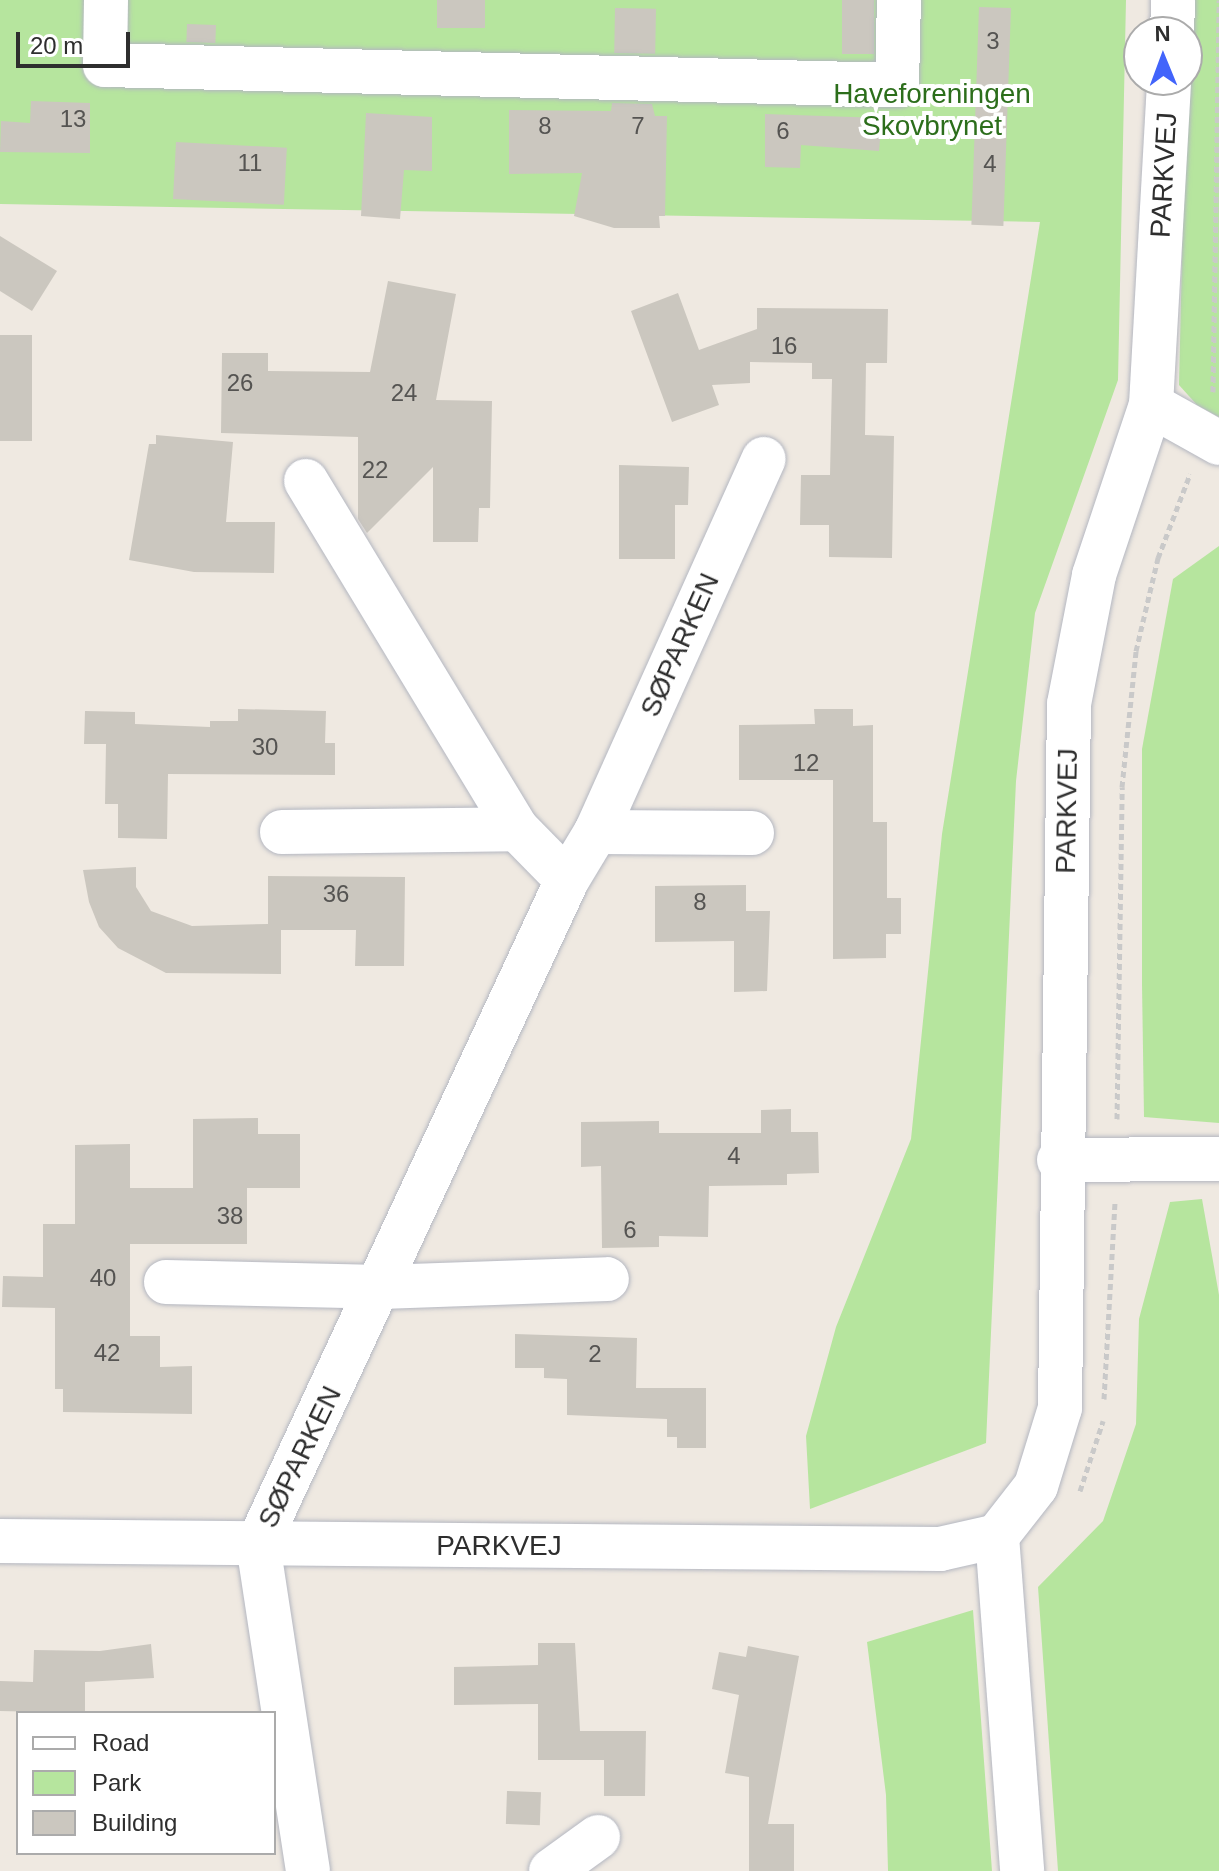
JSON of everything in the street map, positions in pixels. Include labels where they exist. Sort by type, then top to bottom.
[{"type":"street","points":[[106,0],[105,65],[897,85],[899,0]]},
{"type":"street","name":"PARKVEJ","points":[[0,1541],[940,1549],[997,1536],[1036,1486],[1060,1408],[1059,1160],[1069,704],[1094,575],[1151,405],[1168,96]]},
{"type":"street","points":[[1151,405],[1212,439]]},
{"type":"street","name":"SØPARKEN","points":[[308,1871],[258,1544],[381,1287],[567,880],[596,832],[764,459]]},
{"type":"street","points":[[306,481],[517,829],[567,880]]},
{"type":"street","points":[[282,832],[517,829]]},
{"type":"street","points":[[596,832],[752,833]]},
{"type":"street","points":[[1059,1160],[1219,1159]]},
{"type":"street","points":[[166,1282],[381,1287],[607,1279]]},
{"type":"street","points":[[997,1536],[1022,1871]]},
{"type":"street","points":[[551,1871],[598,1837]]},
{"type":"path","points":[[1074,1503],[1091,1468],[1103,1420],[1116,1162],[1122,787],[1136,651],[1158,558],[1212,439],[1219,0]]},
{"type":"green space","name":"Haveforeningen Skovbrynet","points":[[0,0],[1126,0],[1126,16],[1123,16],[1118,380],[1035,613],[1016,781],[986,1443],[810,1509],[806,1436],[836,1327],[911,1139],[942,834],[1040,222],[0,204]]},
{"type":"green space","points":[[1188,0],[1219,0],[1219,417],[1197,405],[1179,385],[1186,96],[1203,96],[1203,16],[1188,16]]},
{"type":"green space","points":[[1219,546],[1219,1123],[1144,1117],[1142,749],[1173,579]]},
{"type":"green space","points":[[1202,1199],[1219,1295],[1219,1871],[1058,1871],[1038,1587],[1103,1521],[1136,1424],[1139,1319],[1170,1202]]},
{"type":"green space","points":[[973,1610],[992,1871],[888,1871],[886,1795],[867,1642]]},
{"type":"building","points":[[437,0],[485,0],[485,28],[437,28]]},
{"type":"building","points":[[842,0],[874,0],[874,54],[842,54]]},
{"type":"building","points":[[979,7],[1011,8],[1003,226],[971,225]]},
{"type":"building","points":[[615,8],[656,9],[655,54],[614,53]]},
{"type":"building","points":[[187,24],[216,25],[215,43],[186,42]]},
{"type":"building","points":[[31,101],[90,103],[90,153],[0,152],[1,121],[30,123]]},
{"type":"building","points":[[612,103],[652,104],[655,116],[667,116],[665,216],[659,216],[660,228],[614,228],[574,216],[582,173],[509,174],[509,110],[611,111]]},
{"type":"building","points":[[366,113],[432,117],[432,171],[404,170],[400,219],[361,216]]},
{"type":"building","points":[[765,114],[882,118],[879,151],[801,145],[800,168],[765,167]]},
{"type":"building","points":[[176,142],[287,148],[284,205],[173,199]]},
{"type":"building","points":[[0,236],[57,271],[32,311],[0,291]]},
{"type":"building","points":[[388,281],[456,294],[436,400],[492,401],[490,508],[479,508],[478,542],[433,542],[433,467],[367,533],[358,519],[358,437],[221,433],[222,353],[268,353],[268,371],[370,372]]},
{"type":"building","points":[[678,293],[699,350],[757,329],[757,308],[888,309],[887,363],[866,363],[865,435],[894,436],[892,558],[829,557],[829,525],[800,525],[801,475],[830,475],[832,379],[812,379],[812,363],[750,362],[750,383],[712,385],[719,405],[672,422],[631,311]]},
{"type":"building","points":[[0,335],[32,335],[32,441],[0,441]]},
{"type":"building","points":[[156,435],[233,442],[226,522],[275,522],[274,573],[194,572],[129,560],[149,444],[156,444]]},
{"type":"building","points":[[619,465],[689,467],[688,505],[675,505],[675,559],[619,559]]},
{"type":"building","points":[[238,709],[326,711],[325,743],[335,743],[335,775],[168,774],[167,839],[118,838],[118,804],[105,804],[106,744],[84,744],[85,711],[135,712],[135,724],[210,727],[210,721],[238,721]]},
{"type":"building","points":[[814,709],[853,709],[853,726],[873,725],[873,822],[887,822],[887,898],[901,898],[901,934],[886,934],[886,958],[833,959],[833,780],[739,780],[739,725],[815,724]]},
{"type":"building","points":[[136,867],[136,887],[151,911],[192,926],[268,924],[268,876],[405,877],[404,966],[355,966],[356,930],[281,930],[281,974],[166,973],[118,948],[99,927],[89,902],[83,870]]},
{"type":"building","points":[[746,885],[746,911],[770,911],[767,991],[734,992],[734,941],[655,942],[655,886]]},
{"type":"building","points":[[791,1109],[791,1132],[818,1132],[819,1173],[787,1174],[787,1185],[709,1186],[708,1237],[659,1236],[659,1247],[602,1248],[601,1166],[581,1167],[581,1122],[659,1121],[659,1133],[761,1133],[761,1110]]},
{"type":"building","points":[[258,1118],[258,1134],[300,1134],[300,1188],[247,1188],[247,1244],[130,1244],[130,1336],[160,1336],[160,1367],[192,1366],[192,1414],[63,1412],[63,1389],[55,1389],[55,1308],[2,1307],[3,1276],[43,1277],[43,1224],[75,1224],[75,1145],[130,1144],[130,1188],[193,1188],[193,1119]]},
{"type":"building","points":[[515,1334],[637,1338],[636,1388],[706,1388],[706,1448],[677,1448],[677,1437],[667,1437],[667,1419],[567,1415],[567,1379],[544,1378],[544,1368],[515,1368]]},
{"type":"building","points":[[538,1643],[575,1643],[580,1731],[646,1731],[645,1796],[604,1796],[604,1760],[538,1760],[538,1704],[454,1705],[454,1667],[538,1665]]},
{"type":"building","points":[[151,1644],[154,1678],[85,1682],[85,1711],[0,1711],[0,1681],[33,1682],[34,1650],[100,1651]]},
{"type":"building","points":[[748,1646],[799,1656],[768,1824],[794,1824],[794,1871],[749,1871],[749,1777],[725,1773],[739,1695],[712,1689],[719,1652],[746,1657]]},
{"type":"building","points":[[507,1791],[541,1792],[540,1825],[506,1824]]}]
